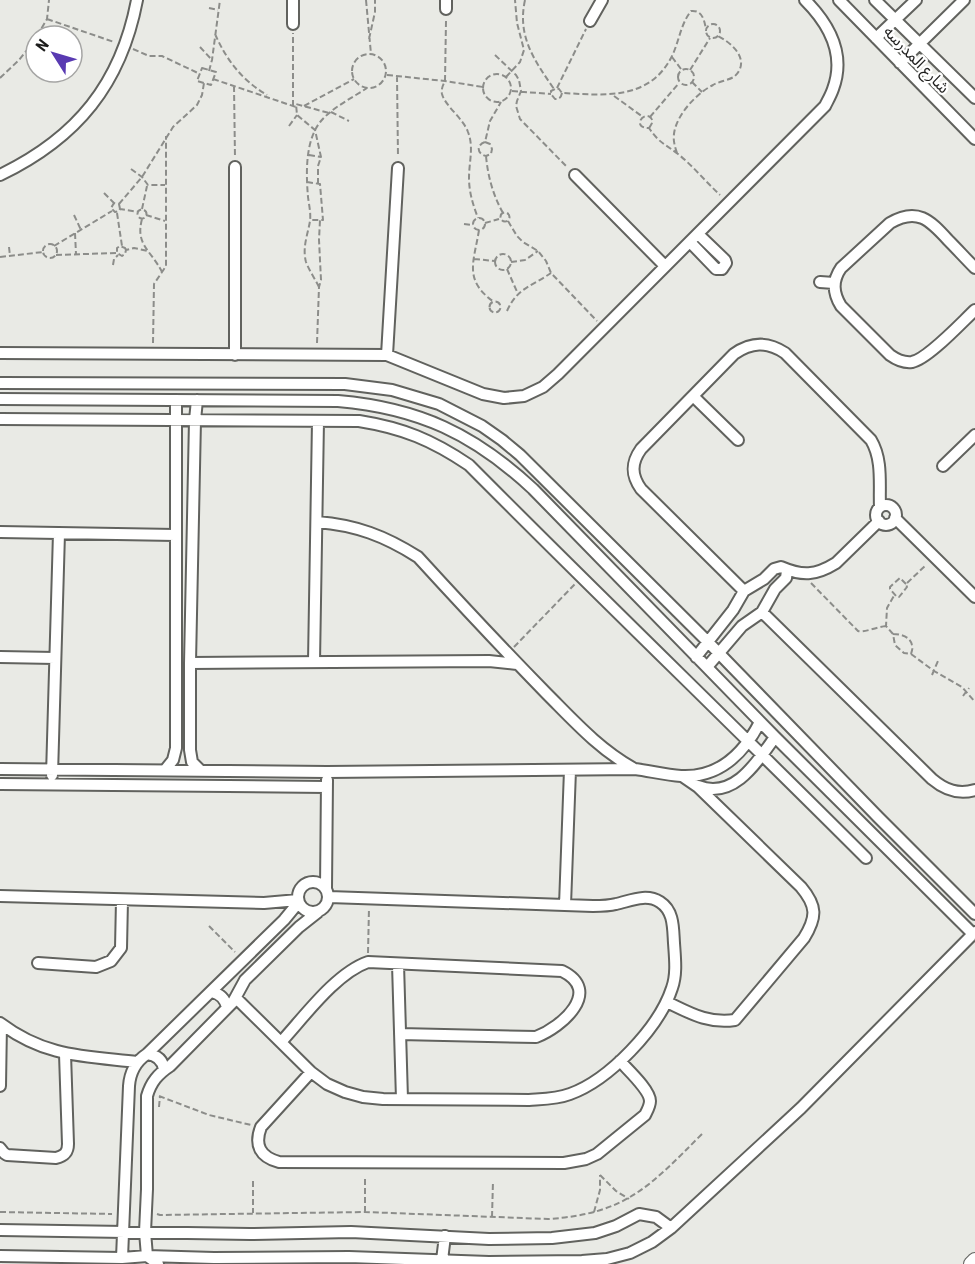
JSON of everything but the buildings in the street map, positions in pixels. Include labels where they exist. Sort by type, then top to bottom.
[{"type":"street","points":[[0,175],[46,149],[72,128],[94,103],[112,76],[126,46],[133,25],[137,0]]},
{"type":"street","points":[[293,0],[293,24]]},
{"type":"street","points":[[590,21],[602,0]]},
{"type":"street","points":[[0,353],[387,355],[483,394],[504,398],[524,396],[543,387],[558,374],[825,106],[834,87],[837,67],[835,46],[828,27],[805,0]]},
{"type":"street","name":"شارع المدرسه","points":[[839,0],[975,140]]},
{"type":"street","name":"شارع المدرسه","points":[[875,0],[975,98]]},
{"type":"street","points":[[876,38],[916,0]]},
{"type":"street","points":[[900,63],[964,0]]},
{"type":"street","points":[[235,167],[236,355]]},
{"type":"street","points":[[387,355],[398,168]]},
{"type":"street","points":[[575,175],[665,266]]},
{"type":"street","points":[[975,268],[935,225],[918,216],[908,216],[890,223],[841,268],[834,283],[834,291],[841,306],[890,355],[904,362],[912,362],[926,356],[975,310]]},
{"type":"street","points":[[690,242],[716,269],[722,269],[726,263],[725,260],[698,234]]},
{"type":"street","points":[[820,282],[834,283]]},
{"type":"street","points":[[744,591],[641,489],[633,474],[633,465],[641,449],[734,354],[742,349],[750,345],[769,344],[785,353],[871,440],[878,454],[880,507],[876,514],[879,521],[885,524],[891,523],[895,518],[895,512],[891,507],[885,505],[880,507]]},
{"type":"street","points":[[0,383],[345,384],[369,386],[392,390],[439,404],[482,426],[520,455],[708,642],[950,889],[973,907],[957,918]]},
{"type":"street","points":[[693,396],[738,440]]},
{"type":"street","points":[[0,399],[338,401],[381,406],[413,414],[464,436],[500,460],[533,489],[760,722],[974,933],[801,1108],[671,1228],[652,1242],[630,1253],[607,1259],[582,1261],[489,1262],[349,1257],[213,1261],[147,1256],[122,1258],[0,1256]]},
{"type":"street","points":[[167,771],[176,748],[176,400]]},
{"type":"street","points":[[197,400],[190,663],[190,756],[201,771]]},
{"type":"street","points":[[0,418],[359,421],[406,431],[428,440],[469,465],[866,858]]},
{"type":"street","points":[[314,662],[318,421]]},
{"type":"street","points":[[943,466],[975,435]]},
{"type":"street","points":[[895,518],[975,597]]},
{"type":"street","points":[[696,657],[733,610],[744,591],[764,579],[777,567],[805,574],[821,571],[836,563],[879,521]]},
{"type":"street","points":[[317,522],[344,525],[370,532],[417,557],[507,654],[595,741],[614,757],[635,769]]},
{"type":"street","points":[[0,532],[176,535]]},
{"type":"street","points":[[52,784],[59,533]]},
{"type":"street","points":[[707,667],[742,626],[762,612],[775,589],[786,578],[787,571]]},
{"type":"street","points":[[762,612],[940,786],[950,791],[975,790]]},
{"type":"street","points":[[0,657],[55,658]]},
{"type":"street","points":[[190,663],[489,661],[518,664]]},
{"type":"street","points":[[0,769],[327,772],[635,769],[682,776],[716,770],[733,758],[749,742],[760,722]]},
{"type":"street","points":[[682,776],[701,787],[710,789],[728,786],[748,772],[775,737]]},
{"type":"street","points":[[565,905],[570,770]]},
{"type":"street","points":[[66,771],[66,785]]},
{"type":"street","points":[[167,771],[172,774],[173,778],[168,786]]},
{"type":"street","points":[[158,1264],[147,1256],[145,1232],[147,1096],[149,1089],[158,1075],[236,998],[244,980],[303,923],[326,906],[327,772]]},
{"type":"street","points":[[667,1002],[711,1021],[735,1020],[804,938],[811,926],[814,912],[811,899],[801,887],[693,783]]},
{"type":"street","points":[[0,784],[327,787]]},
{"type":"street","points":[[122,1258],[130,1076],[137,1062],[284,920],[298,901],[300,889],[308,883],[317,882],[327,892],[370,899],[604,906],[649,897],[668,909],[673,920],[675,971],[673,987],[655,1023],[620,1061],[588,1086],[569,1095],[548,1099],[402,1099],[363,1097],[345,1092],[311,1072],[236,998]]},
{"type":"street","points":[[939,901],[943,901],[948,896],[950,889]]},
{"type":"street","points":[[0,896],[264,903],[298,901]]},
{"type":"street","points":[[38,963],[96,967],[111,961],[121,948],[122,900]]},
{"type":"street","points":[[298,901],[301,907],[308,911],[318,912]]},
{"type":"street","points":[[281,1042],[339,979],[357,966],[368,962],[562,970],[576,981],[579,989],[579,998],[570,1013],[555,1027],[536,1037],[400,1034]]},
{"type":"street","points":[[398,964],[402,1099]]},
{"type":"street","points":[[232,972],[238,980],[244,980]]},
{"type":"street","points":[[212,992],[221,995],[227,1008]]},
{"type":"street","points":[[1,1023],[12,1032],[38,1045],[65,1054],[137,1062]]},
{"type":"street","points":[[0,1086],[1,1023]]},
{"type":"street","points":[[0,1148],[7,1155],[56,1158],[66,1154],[68,1144],[65,1054]]},
{"type":"street","points":[[147,1054],[152,1054],[159,1059],[164,1070]]},
{"type":"street","points":[[311,1072],[261,1127],[258,1145],[262,1154],[270,1160],[279,1162],[564,1163],[576,1162],[597,1154],[645,1115],[650,1101],[648,1093],[620,1061]]},
{"type":"street","points":[[130,1076],[138,1084],[149,1089]]},
{"type":"street","points":[[126,1171],[147,1172]]},
{"type":"street","points":[[0,1230],[250,1234],[351,1232],[489,1239],[552,1238],[595,1233],[616,1226],[639,1214],[656,1216],[671,1228]]},
{"type":"street","points":[[442,1260],[445,1236]]},
{"type":"street","points":[[971,1264],[975,1260]]},
{"type":"path","points":[[45,24],[49,0]]},
{"type":"path","points":[[209,71],[220,0]]},
{"type":"path","points":[[366,0],[371,54]]},
{"type":"path","points":[[369,42],[375,0]]},
{"type":"path","points":[[506,77],[520,62],[524,50],[517,23],[515,0]]},
{"type":"path","points":[[525,0],[522,24],[526,42],[538,66],[555,88],[562,93],[612,95],[645,85],[660,73],[672,57],[684,23],[691,11],[696,10],[701,13],[706,34],[710,38]]},
{"type":"path","points":[[446,4],[445,81],[442,95],[469,133],[472,155],[469,167],[470,193],[478,218],[485,223]]},
{"type":"path","points":[[209,8],[218,10]]},
{"type":"path","points":[[47,20],[149,56],[162,56],[200,74]]},
{"type":"path","points":[[551,93],[590,21]]},
{"type":"path","points":[[293,24],[295,106],[297,115],[315,130],[321,157],[318,166],[318,184],[320,184],[323,220],[320,220],[321,280],[316,355]]},
{"type":"path","points":[[706,28],[717,26],[720,33],[718,36]]},
{"type":"path","points":[[215,34],[231,65],[256,89],[271,98]]},
{"type":"path","points":[[676,153],[674,144],[676,124],[687,107],[702,92],[734,77],[739,69],[741,60],[738,51],[718,36]]},
{"type":"path","points":[[690,70],[710,38],[718,36]]},
{"type":"path","points":[[200,47],[212,60]]},
{"type":"path","points":[[0,78],[24,54]]},
{"type":"path","points":[[319,287],[306,262],[305,241],[310,220],[307,182],[309,155],[315,130],[330,112],[367,88],[375,87],[382,82],[386,75],[386,65],[380,57],[371,54],[362,56],[355,62],[352,70],[354,79],[367,88]]},
{"type":"path","points":[[495,55],[519,80],[521,91],[516,106],[520,119],[575,175]]},
{"type":"path","points":[[672,57],[681,70]]},
{"type":"path","points":[[202,68],[209,71],[216,72],[211,85],[197,81],[202,68]]},
{"type":"path","points":[[681,70],[690,70],[693,73],[692,82]]},
{"type":"path","points":[[681,70],[678,73],[680,82],[683,84],[692,82]]},
{"type":"path","points":[[499,74],[506,77],[511,91],[508,98],[501,102],[488,100],[484,94],[485,80],[491,75],[499,74]]},
{"type":"path","points":[[386,75],[483,87]]},
{"type":"path","points":[[397,76],[398,168]]},
{"type":"path","points":[[213,79],[295,106],[296,104],[330,112],[349,121]]},
{"type":"path","points":[[303,106],[354,79]]},
{"type":"path","points":[[650,117],[680,82]]},
{"type":"path","points":[[692,82],[702,92]]},
{"type":"path","points":[[119,204],[142,177],[166,136],[196,105],[202,94],[204,83]]},
{"type":"path","points":[[234,86],[235,167]]},
{"type":"path","points":[[511,91],[551,93]]},
{"type":"path","points":[[551,93],[552,97],[558,99],[562,93]]},
{"type":"path","points":[[612,95],[643,117],[650,117]]},
{"type":"path","points":[[486,156],[479,152],[478,147],[485,142],[490,121],[501,102]]},
{"type":"path","points":[[289,126],[297,115]]},
{"type":"path","points":[[643,117],[640,124],[645,129],[650,128]]},
{"type":"path","points":[[650,117],[652,125],[650,128],[654,136],[676,153],[728,203]]},
{"type":"path","points":[[153,355],[154,284],[166,266],[166,136]]},
{"type":"path","points":[[485,142],[490,144],[492,149],[486,156]]},
{"type":"path","points":[[309,155],[321,157]]},
{"type":"path","points":[[486,156],[493,191],[503,213],[508,214],[508,221],[512,229],[523,242],[538,251],[546,261],[551,273],[604,328]]},
{"type":"path","points":[[120,208],[138,212],[142,209],[147,185],[142,177],[131,169]]},
{"type":"path","points":[[307,182],[318,184]]},
{"type":"path","points":[[147,185],[165,185]]},
{"type":"path","points":[[104,193],[114,203],[119,204]]},
{"type":"path","points":[[112,211],[114,203]]},
{"type":"path","points":[[119,204],[120,208]]},
{"type":"path","points":[[120,208],[117,212],[122,246],[126,250]]},
{"type":"path","points":[[142,209],[147,213],[146,216]]},
{"type":"path","points":[[117,212],[112,211],[54,246],[47,245],[44,252],[48,258],[56,255],[76,254],[122,256],[126,250],[134,248],[150,253]]},
{"type":"path","points":[[138,212],[139,218],[142,219]]},
{"type":"path","points":[[500,219],[503,213]]},
{"type":"path","points":[[74,215],[81,230]]},
{"type":"path","points":[[146,216],[165,221]]},
{"type":"path","points":[[146,216],[142,219],[140,237],[163,272]]},
{"type":"path","points":[[473,225],[475,219],[478,218]]},
{"type":"path","points":[[508,221],[500,219],[485,223],[480,230],[473,266],[474,279],[482,291],[508,312],[523,289],[551,273]]},
{"type":"path","points":[[310,220],[320,220]]},
{"type":"path","points":[[464,224],[473,225],[474,228],[480,230]]},
{"type":"path","points":[[75,234],[76,254]]},
{"type":"path","points":[[54,246],[57,250],[56,255]]},
{"type":"path","points":[[113,265],[117,248],[122,246]]},
{"type":"path","points":[[9,248],[10,256]]},
{"type":"path","points":[[511,262],[525,260],[538,251]]},
{"type":"path","points":[[0,257],[44,252]]},
{"type":"path","points":[[495,261],[501,254],[506,254],[510,257],[511,262],[506,269]]},
{"type":"path","points":[[474,259],[495,261]]},
{"type":"path","points":[[495,261],[499,268],[506,269]]},
{"type":"path","points":[[506,269],[518,294]]},
{"type":"path","points":[[494,302],[490,310],[493,313],[497,313],[501,308]]},
{"type":"path","points":[[906,584],[900,578],[890,589],[899,597],[907,587],[906,584],[934,556]]},
{"type":"path","points":[[805,574],[814,588],[858,631],[886,626]]},
{"type":"path","points":[[507,654],[582,578]]},
{"type":"path","points":[[895,594],[886,608],[886,626],[893,634],[895,645],[904,653],[911,654],[956,683],[975,702]]},
{"type":"path","points":[[893,634],[902,634],[911,642],[911,654]]},
{"type":"path","points":[[933,675],[938,661]]},
{"type":"path","points":[[963,696],[969,688]]},
{"type":"path","points":[[368,962],[370,899]]},
{"type":"path","points":[[209,926],[243,961]]},
{"type":"path","points":[[149,1089],[160,1096],[209,1115],[261,1127]]},
{"type":"path","points":[[159,1108],[160,1096]]},
{"type":"path","points":[[156,1209],[160,1215],[365,1212],[548,1219],[571,1217],[606,1209],[629,1199],[649,1185],[702,1134]]},
{"type":"path","points":[[594,1212],[600,1190],[600,1175],[616,1191],[629,1199]]},
{"type":"path","points":[[365,1179],[365,1212]]},
{"type":"path","points":[[253,1181],[253,1214]]},
{"type":"path","points":[[492,1217],[493,1181]]},
{"type":"path","points":[[0,1212],[124,1214]]}]
